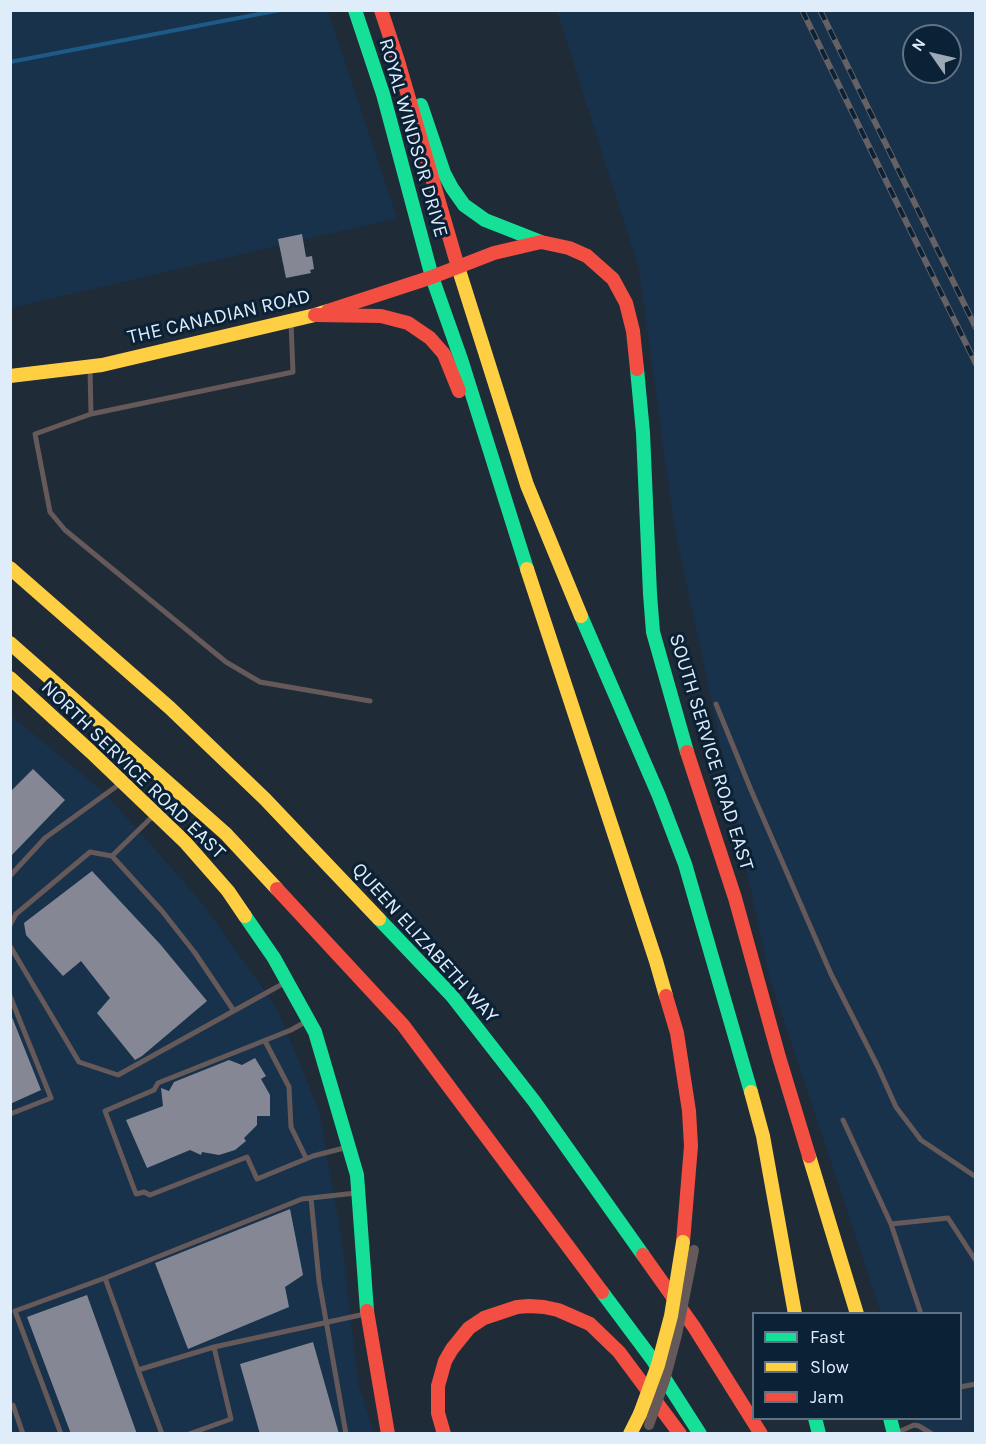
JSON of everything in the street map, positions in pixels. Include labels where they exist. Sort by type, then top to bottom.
[{"type":"main road","name":"ROYAL WINDSOR DRIVE","points":[[355,10],[383,94],[432,277],[461,360],[483,435]]},
{"type":"main road","name":"ROYAL WINDSOR DRIVE","points":[[381,10],[458,267],[527,485],[659,796],[684,864],[763,1136],[795,1312]]},
{"type":"main road","points":[[398,61],[411,75],[444,173],[464,205],[485,220],[541,242]]},
{"type":"main road","name":"SOUTH SERVICE ROAD EAST","points":[[432,277],[494,253],[541,242],[569,248],[587,256],[613,279],[626,303],[633,331],[643,433],[653,632],[680,732],[735,898],[779,1057],[857,1312]]},
{"type":"main road","name":"THE CANADIAN ROAD","points":[[10,376],[102,365],[315,315],[432,277]]},
{"type":"main road","points":[[315,315],[381,316],[408,323],[430,338],[444,354],[467,410],[483,435],[656,961],[677,1033],[689,1112],[691,1146],[689,1246],[658,1365],[630,1434]]},
{"type":"main road","name":"QUEEN ELIZABETH WAY","points":[[10,568],[170,708],[265,799],[452,996],[534,1101],[687,1318],[752,1420]]},
{"type":"main road","points":[[10,644],[226,834],[404,1024],[652,1359],[700,1434]]},
{"type":"main road","name":"NORTH SERVICE ROAD EAST","points":[[10,678],[185,842],[228,891],[274,958],[315,1032],[357,1174],[367,1314],[388,1434]]},
{"type":"main road","points":[[444,1434],[438,1413],[438,1386],[445,1361],[452,1349],[468,1328],[484,1318],[517,1307],[529,1306],[558,1310],[590,1324],[619,1352],[680,1434]]},
{"type":"main road","name":"QUEEN ELIZABETH WAY","points":[[752,1420],[761,1434]]},
{"type":"street","points":[[649,1425],[665,1380],[677,1335],[689,1246]]},
{"type":"lane","points":[[291,320],[293,372],[92,414],[35,434],[50,512],[65,530],[226,662],[260,682],[370,701]]},
{"type":"lane","points":[[90,366],[92,414]]},
{"type":"lane","points":[[716,704],[831,974],[896,1107],[921,1140],[975,1177]]},
{"type":"lane","points":[[10,876],[45,838],[123,782]]},
{"type":"lane","points":[[112,856],[155,814]]},
{"type":"lane","points":[[10,925],[16,914],[90,852],[112,856],[195,953],[234,1011]]},
{"type":"lane","points":[[10,946],[79,1062],[118,1075],[287,982]]},
{"type":"lane","points":[[10,996],[51,1098],[10,1114]]},
{"type":"lane","points":[[308,1020],[291,1030],[158,1083],[154,1090],[105,1111],[136,1194],[144,1192],[150,1195],[247,1157],[257,1179],[306,1158],[349,1147]]},
{"type":"lane","points":[[264,1041],[289,1088],[291,1126],[306,1158]]},
{"type":"lane","points":[[843,1120],[891,1224],[920,1312]]},
{"type":"lane","points":[[61,1434],[15,1311],[105,1278],[292,1203],[311,1198],[358,1193]]},
{"type":"lane","points":[[311,1198],[319,1281],[346,1434]]},
{"type":"lane","points":[[891,1224],[948,1218],[975,1261]]},
{"type":"lane","points":[[105,1278],[162,1434]]},
{"type":"lane","points":[[138,1370],[214,1347],[367,1314]]},
{"type":"lane","points":[[189,1434],[231,1419],[214,1347]]},
{"type":"lane","points":[[10,1406],[13,1405],[23,1434]]},
{"type":"lane","points":[[894,1434],[914,1425],[932,1434]]},
{"type":"shaded area","points":[[10,11],[328,11],[397,218],[11,308]]},
{"type":"shaded area","points":[[557,11],[975,11],[975,1433],[919,1433],[915,1420],[962,1420],[962,1312],[881,1312],[769,975],[674,524],[639,269]]},
{"type":"shaded area","points":[[10,715],[105,793],[199,899],[277,1008],[319,1111],[342,1241],[358,1383],[374,1433],[11,1433]]},
{"type":"building","points":[[302,234],[306,257],[312,256],[314,269],[310,270],[311,273],[286,278],[278,239]]},
{"type":"building","points":[[33,769],[65,800],[10,857],[10,792]]},
{"type":"building","points":[[92,871],[160,944],[207,1001],[135,1060],[97,1013],[110,998],[81,961],[63,976],[26,935],[24,923]]},
{"type":"building","points":[[10,1012],[41,1090],[10,1104]]},
{"type":"building","points":[[255,1058],[266,1076],[261,1079],[270,1095],[270,1116],[257,1116],[257,1125],[244,1138],[246,1141],[235,1150],[219,1155],[202,1152],[201,1155],[190,1150],[147,1168],[126,1120],[163,1106],[161,1088],[169,1091],[174,1082],[229,1060],[242,1065]]},
{"type":"building","points":[[290,1209],[303,1275],[285,1287],[289,1307],[188,1349],[155,1263]]},
{"type":"building","points":[[87,1295],[137,1434],[71,1434],[27,1317]]},
{"type":"building","points":[[313,1342],[339,1434],[260,1434],[240,1364]]},
{"type":"waterway","points":[[10,62],[280,10]]},
{"type":"railway","points":[[802,10],[976,364]]},
{"type":"railway","points":[[820,10],[976,328]]},
{"type":"traffic: fast","points":[[355,10],[383,94],[432,277]]},
{"type":"traffic: fast","points":[[421,105],[444,173],[464,205],[485,220],[541,242]]},
{"type":"traffic: fast","points":[[432,277],[461,359],[527,569]]},
{"type":"traffic: fast","points":[[637,369],[643,433],[653,632],[687,752]]},
{"type":"traffic: fast","points":[[581,616],[659,796],[685,864],[751,1092]]},
{"type":"traffic: fast","points":[[245,916],[274,958],[315,1032],[357,1175],[367,1311]]},
{"type":"traffic: fast","points":[[379,919],[452,996],[534,1101],[643,1255]]},
{"type":"traffic: fast","points":[[602,1292],[652,1359],[700,1434]]},
{"type":"traffic: fast","points":[[816,1420],[819,1434]]},
{"type":"traffic: fast","points":[[890,1420],[894,1434]]},
{"type":"traffic: slow","points":[[458,267],[527,485],[581,616]]},
{"type":"traffic: slow","points":[[10,376],[102,365],[328,311]]},
{"type":"traffic: slow","points":[[10,568],[170,708],[265,799],[379,919]]},
{"type":"traffic: slow","points":[[527,569],[666,996]]},
{"type":"traffic: slow","points":[[10,643],[226,834],[277,889]]},
{"type":"traffic: slow","points":[[10,678],[185,842],[228,891],[245,916]]},
{"type":"traffic: slow","points":[[751,1092],[763,1136],[795,1312]]},
{"type":"traffic: slow","points":[[809,1156],[856,1312]]},
{"type":"traffic: slow","points":[[640,1414],[658,1365],[671,1316],[683,1242]]},
{"type":"traffic: slow","points":[[630,1434],[640,1414]]},
{"type":"traffic: jam","points":[[381,10],[458,267]]},
{"type":"traffic: jam","points":[[328,311],[432,277],[494,253],[541,242],[569,248],[587,256],[613,279],[626,303],[633,331],[637,369]]},
{"type":"traffic: jam","points":[[315,315],[381,316],[408,323],[430,338],[444,354],[459,391]]},
{"type":"traffic: jam","points":[[687,752],[735,898],[809,1156]]},
{"type":"traffic: jam","points":[[277,889],[403,1025],[602,1292]]},
{"type":"traffic: jam","points":[[666,996],[677,1033],[689,1111],[691,1146],[683,1242]]},
{"type":"traffic: jam","points":[[643,1255],[694,1327],[752,1420]]},
{"type":"traffic: jam","points":[[444,1434],[438,1413],[438,1386],[445,1361],[452,1349],[469,1328],[484,1318],[517,1307],[529,1306],[558,1310],[590,1324],[619,1352],[680,1434]]},
{"type":"traffic: jam","points":[[367,1311],[388,1434]]},
{"type":"traffic: jam","points":[[752,1420],[761,1434]]}]
